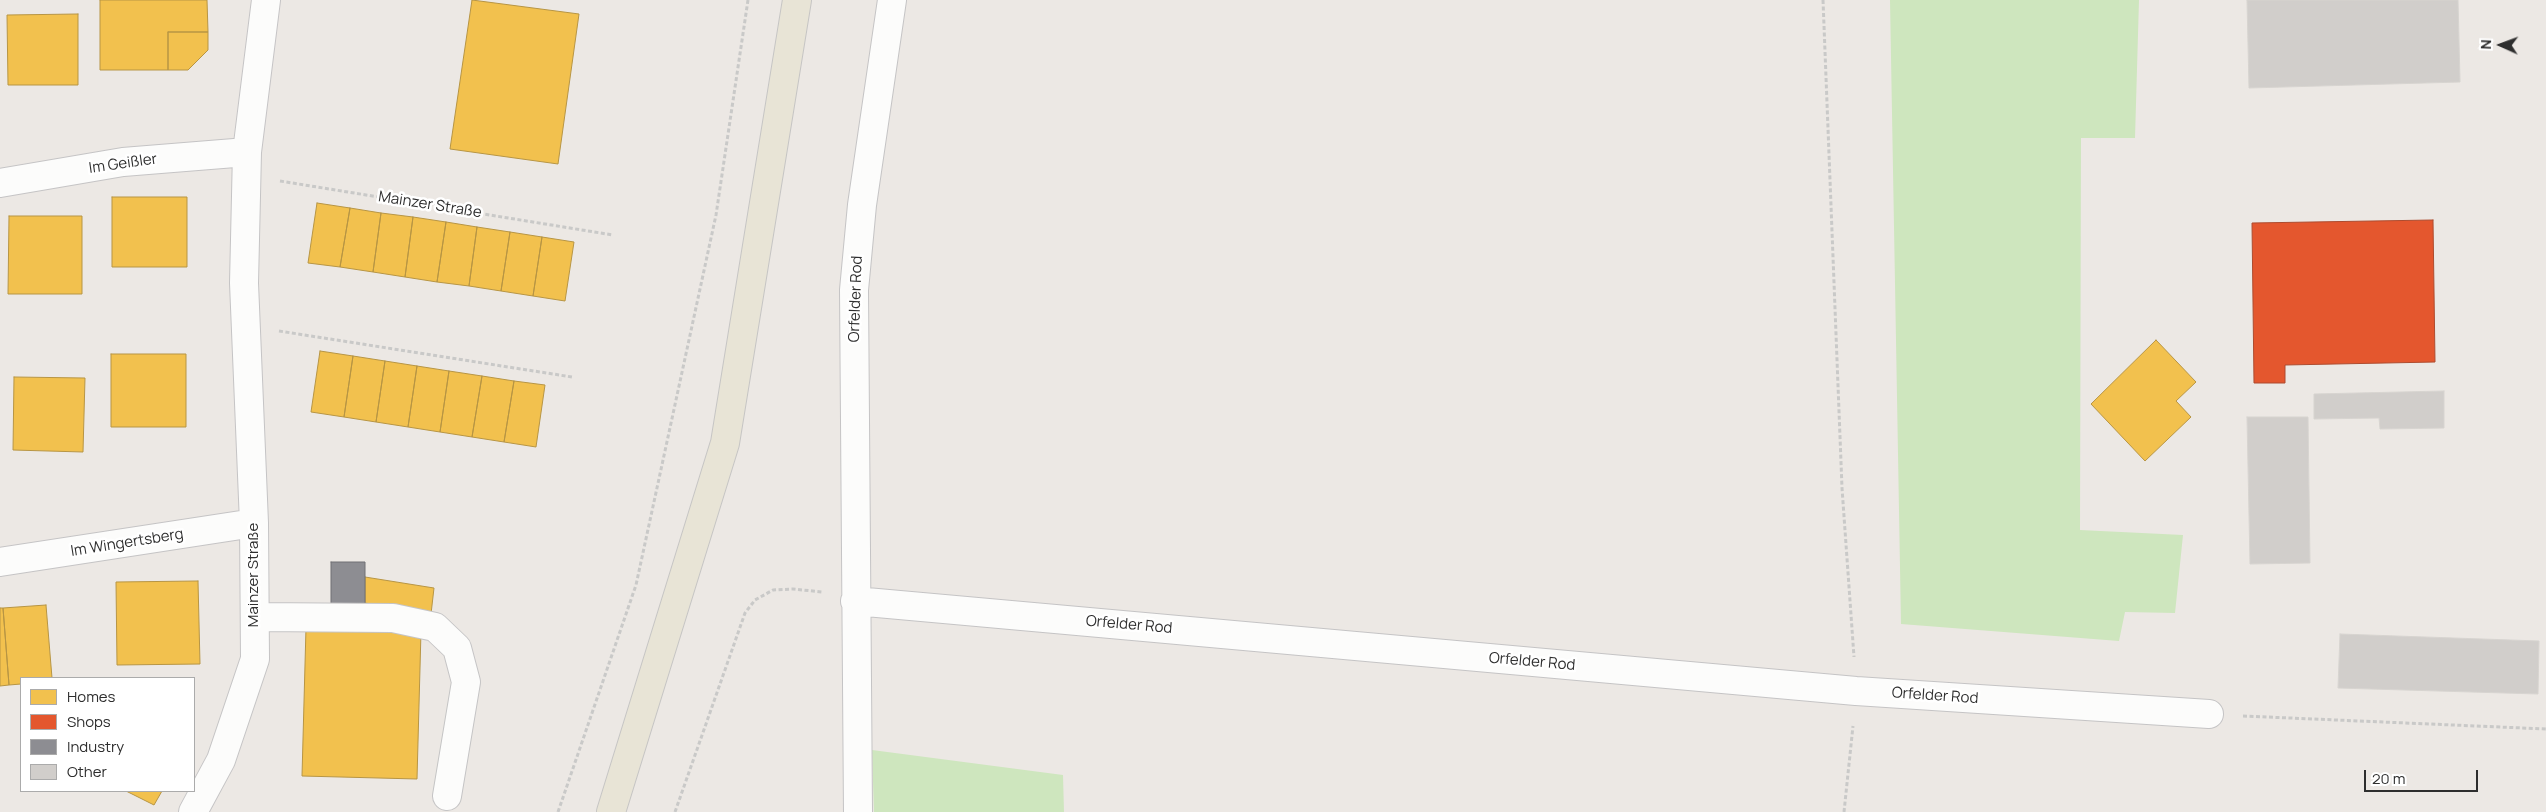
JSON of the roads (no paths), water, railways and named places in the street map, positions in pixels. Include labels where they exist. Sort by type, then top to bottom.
[{"type":"main road","points":[[611,812],[725,443],[797,0]]},
{"type":"street","name":"Mainzer Straße","points":[[193,812],[221,760],[255,660],[254,523],[244,283],[247,164],[266,0]]},
{"type":"street","name":"Orfelder Rod","points":[[858,812],[854,290],[862,205],[892,0]]},
{"type":"street","name":"Im Geißler","points":[[0,184],[123,162],[247,164]]},
{"type":"street","name":"Im Wingertsberg","points":[[0,562],[254,523]]},
{"type":"street","name":"Orfelder Rod","points":[[855,601],[1856,691],[2210,714]]},
{"type":"street","points":[[254,617],[393,618],[435,627],[458,648],[466,682],[447,796]]}]
